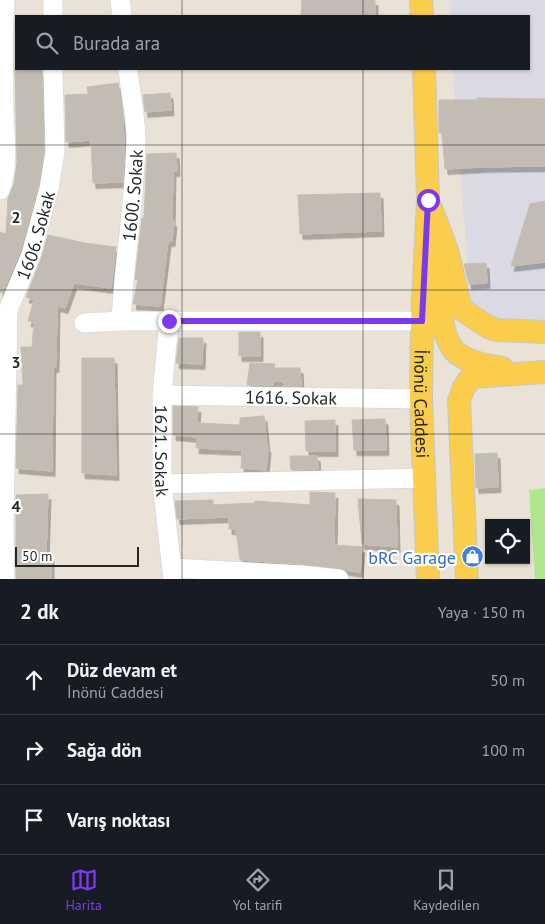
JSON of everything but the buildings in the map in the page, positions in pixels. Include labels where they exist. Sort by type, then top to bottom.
[{"type":"main road","points":[[421,0],[422,15]]},
{"type":"main road","name":"İnönü Caddesi","points":[[424,70],[428,200],[422,321],[421,399],[428,579]]},
{"type":"main road","points":[[428,200],[440,311],[447,341],[456,353],[473,362],[520,372],[545,372]]},
{"type":"main road","name":"İnönü Caddesi","points":[[428,200],[447,250],[461,309],[488,327],[498,330],[545,332]]},
{"type":"main road","name":"İnönü Caddesi","points":[[467,579],[459,401],[463,389],[472,377],[520,372]]},
{"type":"street","points":[[0,190],[3,184],[6,147],[2,128],[2,39],[5,0]]},
{"type":"street","points":[[53,0],[53,15]]},
{"type":"street","points":[[120,0],[122,15]]},
{"type":"street","name":"1606. Sokak","points":[[3,574],[4,309],[32,255],[49,189],[55,152],[53,70]]},
{"type":"street","name":"1600. Sokak","points":[[121,321],[122,290],[132,217],[136,139],[128,70]]},
{"type":"street","points":[[84,323],[121,321],[422,321]]},
{"type":"street","name":"1621. Sokak","points":[[169,321],[162,395],[162,484],[172,574]]},
{"type":"street","name":"1616. Sokak","points":[[162,395],[421,399]]},
{"type":"street","points":[[162,484],[425,478]]},
{"type":"street","points":[[172,574],[302,575],[339,579]]},
{"type":"shaded area","points":[[450,0],[545,0],[545,322],[488,320],[471,301],[453,70],[530,70],[530,15],[451,15]]},
{"type":"green space","points":[[545,488],[545,579],[535,579],[529,490]]},
{"type":"place","name":"bRC Garage","points":[[472,557]]},
{"type":"route","points":[[169,321],[422,321],[428,200]]}]
